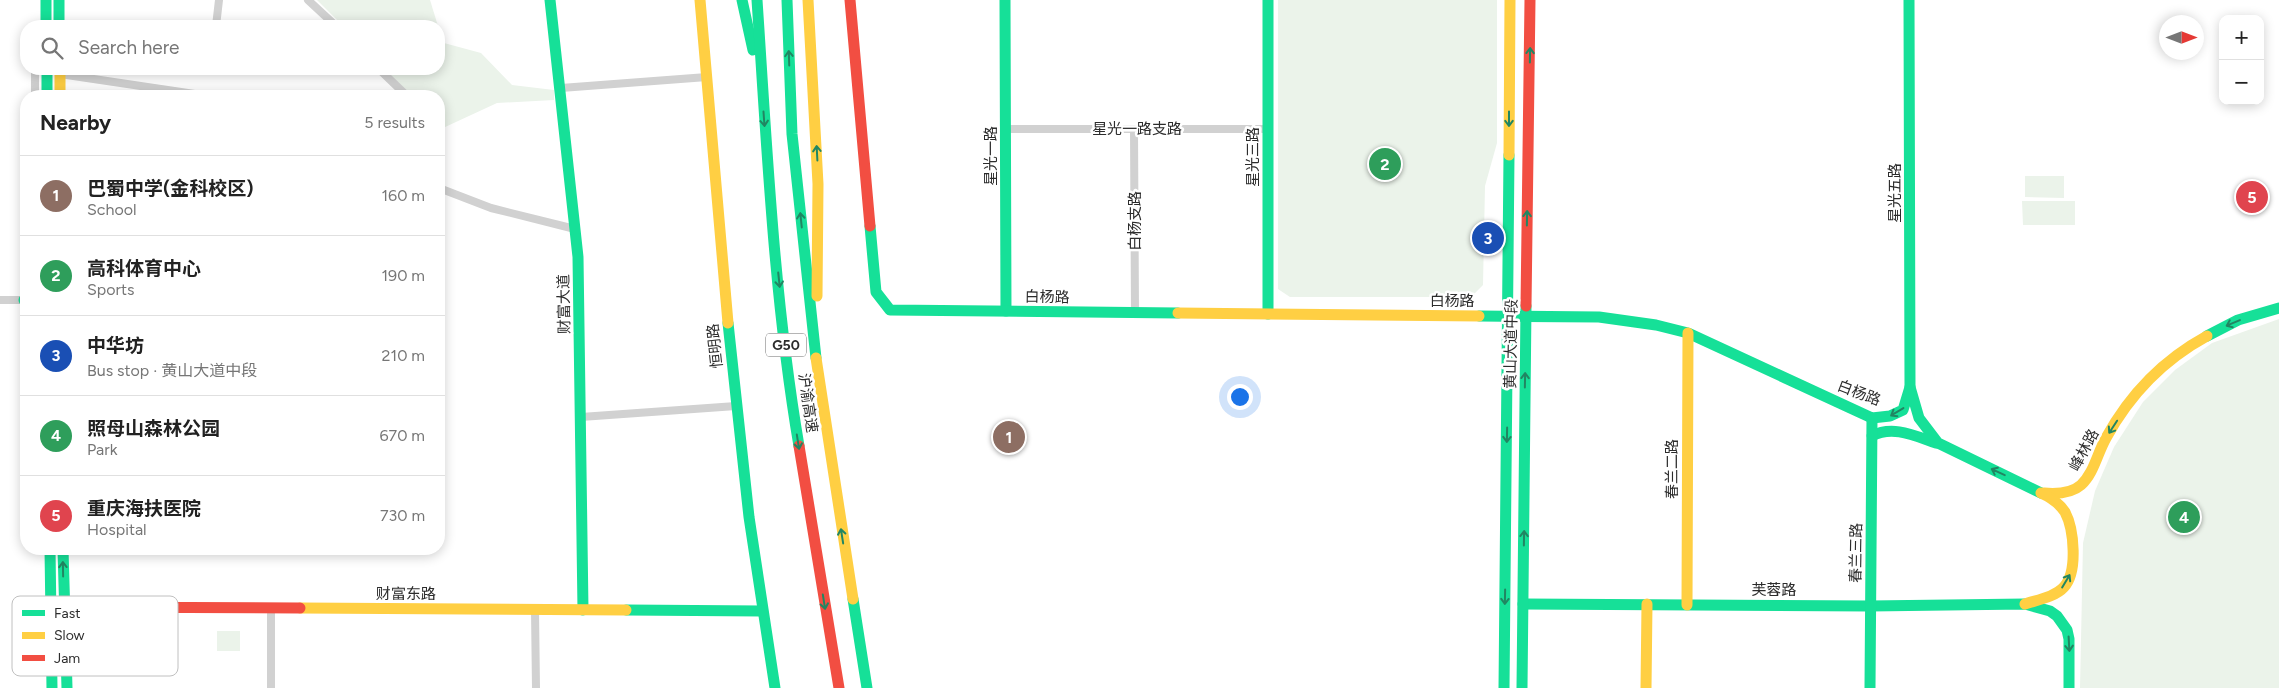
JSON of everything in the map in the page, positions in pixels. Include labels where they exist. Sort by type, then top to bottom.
[{"type":"main road","points":[[59,0],[59,20]]},
{"type":"main road","name":"财富大道","points":[[550,0],[578,257],[583,610]]},
{"type":"main road","name":"恒明路","points":[[700,0],[736,406],[762,611],[775,688]]},
{"type":"main road","points":[[742,0],[762,88]]},
{"type":"main road","name":"沪渝高速","points":[[757,0],[772,224],[792,406],[839,688]]},
{"type":"main road","name":"沪渝高速","points":[[787,0],[792,134],[816,359],[867,688]]},
{"type":"main road","points":[[808,0],[818,184],[816,359]]},
{"type":"main road","name":"白杨路","points":[[850,0],[876,292],[890,310],[1526,316],[1622,319],[1688,334],[1872,418],[1890,416],[1903,410],[1910,387]]},
{"type":"main road","name":"星光一路","points":[[1005,0],[1006,311]]},
{"type":"main road","name":"星光三路","points":[[1268,0],[1268,314]]},
{"type":"main road","name":"黄山大道中段","points":[[1504,688],[1510,0]]},
{"type":"main road","name":"黄山大道中段","points":[[1522,688],[1530,0]]},
{"type":"main road","name":"星光五路","points":[[1909,0],[1910,387]]},
{"type":"main road","points":[[46,3],[46,20]]},
{"type":"main road","points":[[47,75],[47,90]]},
{"type":"main road","points":[[60,75],[60,90]]},
{"type":"main road","name":"峰林路","points":[[2042,493],[2067,492],[2079,487],[2085,481],[2105,439],[2134,395],[2168,362],[2209,333],[2255,313],[2279,308]]},
{"type":"main road","name":"春兰二路","points":[[1687,605],[1688,334]]},
{"type":"main road","name":"白杨路","points":[[1910,387],[1922,426],[1938,443]]},
{"type":"main road","name":"春兰三路","points":[[1870,688],[1872,418]]},
{"type":"main road","name":"白杨路","points":[[1872,436],[1879,431],[1890,430],[1938,443],[2042,493]]},
{"type":"main road","points":[[2025,604],[2058,591],[2064,586],[2071,572],[2072,539],[2069,522],[2060,507],[2042,493]]},
{"type":"main road","points":[[50,555],[50,596]]},
{"type":"main road","points":[[63,555],[64,596]]},
{"type":"main road","name":"芙蓉路","points":[[1523,604],[1870,606],[2025,604]]},
{"type":"main road","points":[[1646,688],[1647,604]]},
{"type":"main road","points":[[2025,604],[2057,616],[2067,630],[2069,639],[2069,688]]},
{"type":"main road","name":"财富东路","points":[[178,608],[762,611]]},
{"type":"street","points":[[216,20],[218,0]]},
{"type":"street","points":[[308,0],[330,20]]},
{"type":"street","points":[[42,20],[46,3]]},
{"type":"street","points":[[35,75],[36,90]]},
{"type":"street","points":[[84,75],[172,90]]},
{"type":"street","points":[[385,75],[401,90]]},
{"type":"street","points":[[561,88],[706,77]]},
{"type":"street","name":"星光一路支路","points":[[1006,130],[1268,130]]},
{"type":"street","name":"白杨支路","points":[[1134,130],[1136,313]]},
{"type":"street","points":[[445,190],[491,208],[575,229]]},
{"type":"street","points":[[0,300],[20,300]]},
{"type":"street","points":[[580,418],[736,406]]},
{"type":"street","points":[[270,688],[271,609]]},
{"type":"street","points":[[535,610],[536,688]]},
{"type":"shaded area","points":[[317,0],[430,0],[436,20],[337,20]]},
{"type":"shaded area","points":[[1278,0],[1497,0],[1497,143],[1485,186],[1483,285],[1471,297],[1290,297],[1278,289]]},
{"type":"shaded area","points":[[445,43],[481,53],[512,85],[554,90],[554,100],[497,103],[445,127],[445,90],[406,90],[391,75],[445,75]]},
{"type":"shaded area","points":[[2025,176],[2064,176],[2064,198],[2025,197]]},
{"type":"shaded area","points":[[2022,201],[2075,201],[2075,225],[2023,225]]},
{"type":"shaded area","points":[[2279,319],[2279,688],[2080,688],[2083,543],[2095,491],[2114,447],[2143,402],[2175,370],[2212,343]]},
{"type":"shaded area","points":[[217,631],[240,631],[240,651],[217,651]]},
{"type":"traffic: fast","points":[[46,0],[46,20]]},
{"type":"traffic: fast","points":[[59,0],[59,20]]},
{"type":"traffic: fast","points":[[550,0],[578,257],[583,610]]},
{"type":"traffic: fast","points":[[742,0],[753,50]]},
{"type":"traffic: fast","points":[[757,0],[777,280],[790,391],[799,446]]},
{"type":"traffic: fast","points":[[787,0],[792,134],[816,358]]},
{"type":"traffic: fast","points":[[1005,0],[1006,311]]},
{"type":"traffic: fast","points":[[1268,0],[1268,314]]},
{"type":"traffic: fast","points":[[1909,0],[1910,387]]},
{"type":"traffic: fast","points":[[47,75],[47,90]]},
{"type":"traffic: fast","points":[[1504,688],[1509,155]]},
{"type":"traffic: fast","points":[[870,226],[876,292],[890,310],[1178,313]]},
{"type":"traffic: fast","points":[[1522,688],[1526,306]]},
{"type":"traffic: fast","points":[[2207,336],[2238,320],[2279,308]]},
{"type":"traffic: fast","points":[[1479,316],[1599,317],[1656,325],[1688,333],[1872,418],[1890,416],[1903,410],[1910,387],[1919,418],[1938,443],[2041,493]]},
{"type":"traffic: fast","points":[[728,323],[749,517],[775,688]]},
{"type":"traffic: fast","points":[[1870,688],[1872,418]]},
{"type":"traffic: fast","points":[[1872,436],[1888,431],[1904,433],[1936,443]]},
{"type":"traffic: fast","points":[[50,555],[51,596]]},
{"type":"traffic: fast","points":[[63,555],[64,596]]},
{"type":"traffic: fast","points":[[853,599],[867,688]]},
{"type":"traffic: fast","points":[[1523,604],[1870,606],[2025,604],[2050,611],[2057,616],[2067,630],[2069,639],[2069,688]]},
{"type":"traffic: fast","points":[[626,610],[762,611]]},
{"type":"traffic: fast","points":[[52,676],[52,688]]},
{"type":"traffic: fast","points":[[67,676],[67,688]]},
{"type":"traffic: slow","points":[[700,0],[728,323]]},
{"type":"traffic: slow","points":[[808,0],[818,184],[817,296]]},
{"type":"traffic: slow","points":[[1509,155],[1510,0]]},
{"type":"traffic: slow","points":[[60,75],[60,90]]},
{"type":"traffic: slow","points":[[1178,313],[1479,316]]},
{"type":"traffic: slow","points":[[1687,605],[1688,333]]},
{"type":"traffic: slow","points":[[2044,493],[2068,492],[2081,485],[2089,475],[2115,422],[2137,393],[2162,367],[2191,345],[2207,336]]},
{"type":"traffic: slow","points":[[816,358],[853,599]]},
{"type":"traffic: slow","points":[[2025,604],[2046,598],[2064,587],[2073,561],[2071,529],[2065,512],[2048,496],[2041,493]]},
{"type":"traffic: slow","points":[[1646,688],[1647,604]]},
{"type":"traffic: slow","points":[[300,608],[626,610]]},
{"type":"traffic: jam","points":[[850,0],[870,226]]},
{"type":"traffic: jam","points":[[1526,306],[1530,0]]},
{"type":"traffic: jam","points":[[799,446],[839,688]]},
{"type":"traffic: jam","points":[[178,608],[300,608]]},
{"type":"place","name":"高科体育中心","points":[[1385,164]]},
{"type":"place","name":"重庆海扶医院","points":[[2252,197]]},
{"type":"place","name":"中华坊","points":[[1488,238]]},
{"type":"place","name":"巴蜀中学(金科校区)","points":[[1009,437]]},
{"type":"place","name":"照母山森林公园","points":[[2184,517]]}]
